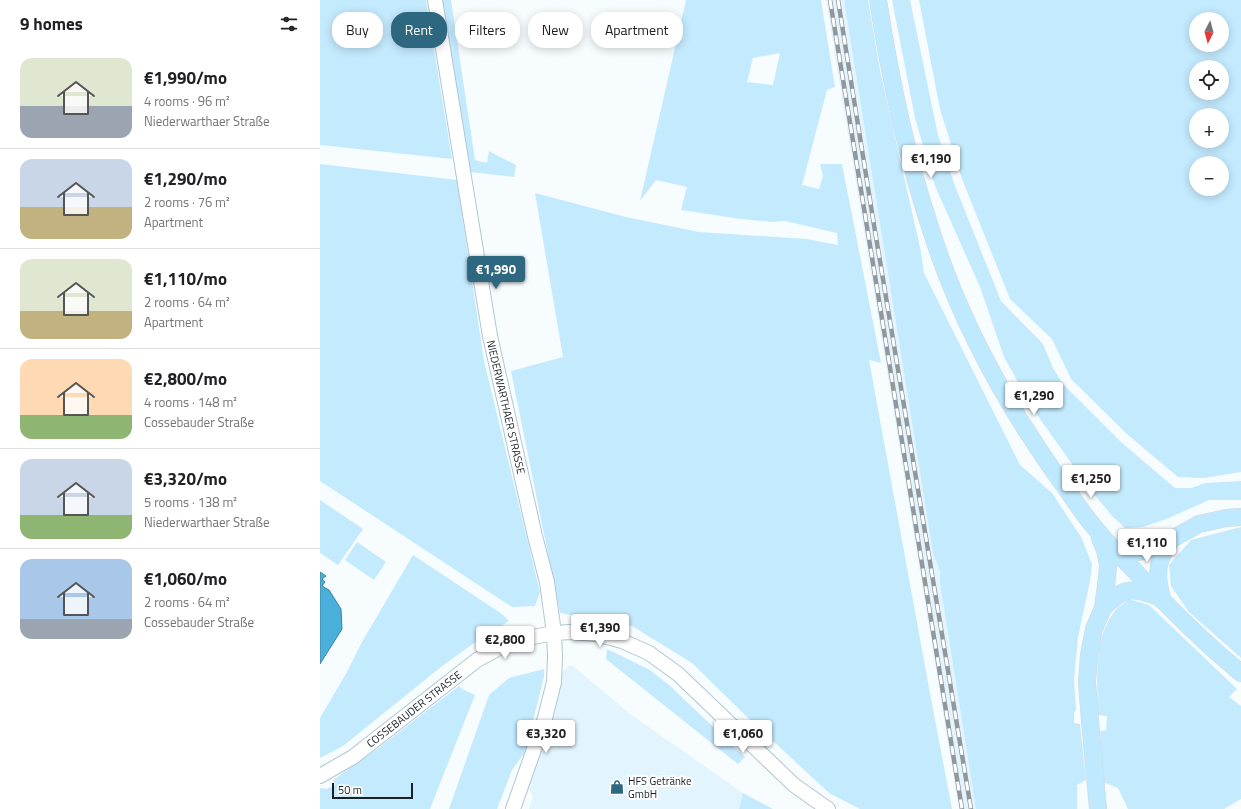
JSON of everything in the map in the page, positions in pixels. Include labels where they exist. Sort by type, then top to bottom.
[{"type":"main road","points":[[878,0],[886,50],[905,142],[931,231],[953,290],[981,351],[1003,392],[1051,470],[1095,529],[1161,600],[1220,656],[1241,673]]},
{"type":"main road","points":[[1115,550],[1130,554],[1146,550],[1172,539],[1199,524],[1226,518],[1241,517]]},
{"type":"main road","points":[[1095,529],[1106,550],[1108,565],[1103,608],[1094,629],[1089,654],[1087,682],[1098,809]]},
{"type":"main road","points":[[1161,600],[1158,582],[1159,566],[1165,549],[1172,539]]},
{"type":"main road","points":[[1103,608],[1125,591],[1144,591],[1161,600]]},
{"type":"street","name":"NIEDERWARTHAER STRASSE","points":[[435,0],[490,336],[535,536],[547,582],[554,633],[554,682],[545,718],[513,809]]},
{"type":"street","name":"COSSEBAUDER STRASSE","points":[[320,776],[352,757],[477,660],[498,648],[522,639],[554,633],[571,632],[596,634],[622,640],[649,653],[678,674],[794,785],[828,809]]},
{"type":"shaded area","points":[[320,0],[426,0],[428,12],[391,12],[391,48],[434,48],[452,159],[320,145]]},
{"type":"shaded area","points":[[441,0],[451,0],[455,27],[455,48],[458,48],[475,160],[487,163],[489,151],[516,165],[514,177],[470,172],[447,36],[447,12],[443,12]]},
{"type":"shaded area","points":[[686,0],[821,0],[835,87],[827,90],[802,185],[819,189],[823,176],[820,164],[842,164],[881,363],[869,360],[952,809],[860,809],[829,793],[745,715],[692,663],[632,626],[560,613],[511,371],[563,357],[535,193],[626,217],[699,232],[806,239],[838,245],[837,233],[785,221],[772,222],[741,219],[681,210],[687,187],[656,180],[640,201],[675,48],[683,48],[683,13]],"holes":[[[780,53],[773,85],[747,82],[753,58]]]},
{"type":"shaded area","points":[[826,0],[844,0],[933,553],[940,571],[940,583],[976,809],[959,809]]},
{"type":"shaded area","points":[[844,0],[868,0],[880,70],[921,252],[924,273],[1020,465],[1052,493],[1081,537],[1092,564],[1090,581],[1078,637],[1074,680],[1076,710],[1074,713],[1074,723],[1080,724],[1086,780],[1077,785],[1077,809],[976,809],[940,583],[940,571],[933,553]]},
{"type":"shaded area","points":[[892,0],[910,0],[938,135],[955,186],[1001,301],[1043,344],[1053,368],[1063,384],[1122,443],[1175,488],[1192,488],[1205,483],[1241,481],[1241,500],[1209,500],[1169,518],[1143,527],[1125,528],[1113,517],[1089,488],[1033,409],[1004,357],[980,287],[935,186],[915,118]]},
{"type":"shaded area","points":[[919,0],[1241,0],[1241,472],[1204,478],[1178,477],[1128,435],[1071,379],[1052,339],[1010,299],[962,179],[940,109]]},
{"type":"shaded area","points":[[320,164],[457,180],[484,361],[540,592],[535,606],[512,607],[320,481]]},
{"type":"shaded area","points":[[320,500],[363,529],[338,565],[320,553]]},
{"type":"shaded area","points":[[1241,527],[1241,658],[1189,612],[1171,586],[1169,565],[1191,540]]},
{"type":"shaded area","points":[[357,542],[386,562],[374,580],[345,560]]},
{"type":"shaded area","points":[[413,555],[502,614],[509,621],[474,643],[441,667],[343,746],[320,758],[320,718]]},
{"type":"shaded area","points":[[1129,599],[1149,605],[1237,689],[1229,697],[1241,706],[1241,799],[1224,809],[1128,809],[1118,788],[1103,782],[1100,731],[1106,730],[1107,716],[1098,715],[1098,661],[1103,634],[1108,622],[1116,609]]},
{"type":"shaded area","points":[[607,649],[650,670],[669,685],[745,757],[738,764],[606,659]]},
{"type":"shaded area","points":[[572,665],[630,714],[743,793],[739,809],[529,809],[533,796],[527,787],[545,735],[563,670]]},
{"type":"shaded area","points":[[544,669],[544,677],[525,752],[512,770],[497,809],[449,809],[489,695],[509,678]]},
{"type":"shaded area","points":[[459,686],[475,695],[430,809],[320,809],[320,788],[327,789],[336,784],[333,780],[377,749]]},
{"type":"shaded area","points":[[743,793],[773,809],[739,809]]},
{"type":"water","points":[[320,572],[326,576],[322,579],[325,582],[322,586],[329,590],[341,609],[342,629],[320,664]]},
{"type":"railway","points":[[830,0],[962,809]]},
{"type":"railway","points":[[838,0],[971,809]]},
{"type":"place","name":"HFS Getränke GmbH","points":[[617,787]]}]
